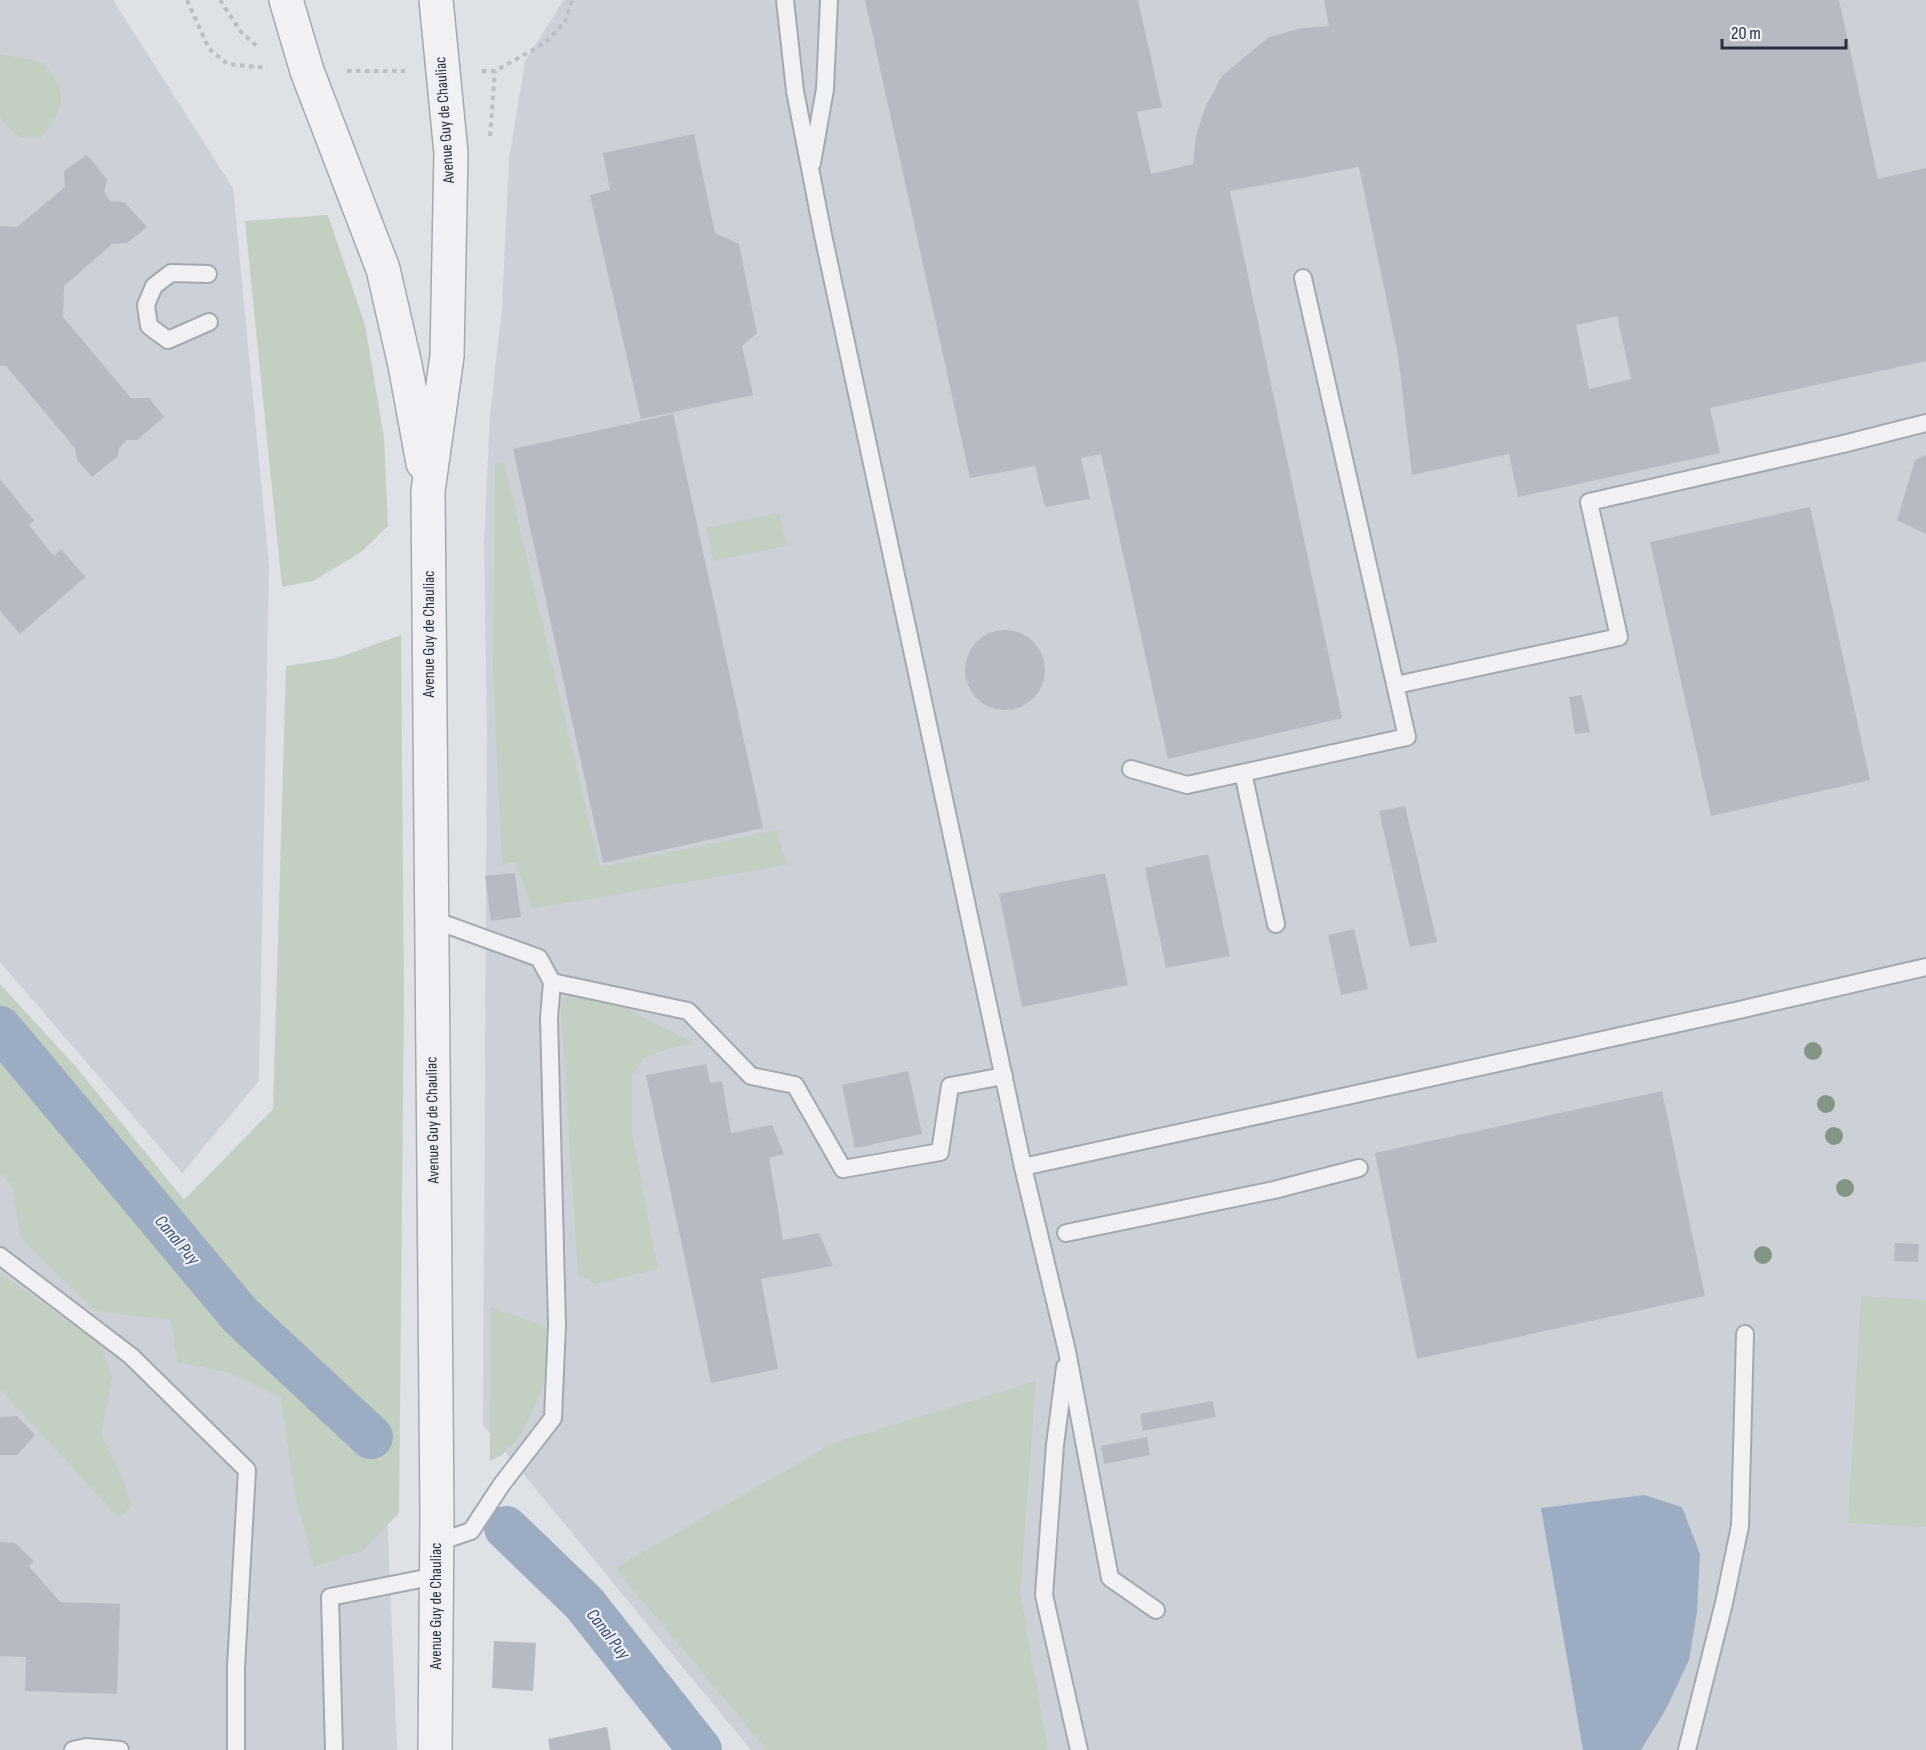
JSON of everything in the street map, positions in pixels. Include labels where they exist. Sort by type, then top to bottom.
[{"type":"street","name":"Avenue Guy de Chauliac","points":[[286,0],[307,70],[383,269],[405,365],[428,490]]},
{"type":"street","name":"Avenue Guy de Chauliac","points":[[435,1750],[436,1447],[428,490],[447,356],[451,153],[436,0]]},
{"type":"lane","points":[[785,0],[795,91],[810,173],[1023,1167],[1067,1351],[1110,1578],[1156,1610]]},
{"type":"lane","points":[[810,173],[825,89],[829,0]]},
{"type":"lane","points":[[208,274],[171,273],[154,286],[146,305],[149,326],[168,340],[209,322]]},
{"type":"lane","points":[[1131,769],[1187,785],[1407,737],[1303,278]]},
{"type":"lane","points":[[1396,685],[1619,637],[1589,502],[1926,423]]},
{"type":"lane","points":[[1243,773],[1276,924]]},
{"type":"lane","points":[[431,919],[539,958],[552,982],[549,1018],[557,1325],[553,1418],[502,1484],[471,1531],[436,1529]]},
{"type":"lane","points":[[1023,1167],[1926,967]]},
{"type":"lane","points":[[552,982],[688,1011],[751,1076],[795,1085],[843,1169],[940,1152],[950,1086],[1004,1076]]},
{"type":"lane","points":[[1066,1233],[1274,1190],[1359,1168]]},
{"type":"lane","points":[[0,1257],[131,1356],[247,1470],[236,1667],[236,1750]]},
{"type":"lane","points":[[1688,1750],[1724,1603],[1740,1526],[1745,1334]]},
{"type":"lane","points":[[1067,1351],[1055,1445],[1044,1595],[1079,1750]]},
{"type":"lane","points":[[334,1750],[330,1597],[436,1576]]},
{"type":"lane","points":[[73,1750],[86,1747],[120,1750]]},
{"type":"path","points":[[187,0],[209,49],[228,64],[307,70],[442,71],[495,71],[545,43],[565,22],[572,0]]},
{"type":"shaded area","points":[[0,0],[113,0],[233,188],[269,565],[259,1081],[182,1173],[0,962]]},
{"type":"shaded area","points":[[564,0],[1926,0],[1926,1750],[751,1750],[483,1425],[487,730],[484,546],[490,415],[502,307],[509,160],[525,61]]},
{"type":"shaded area","points":[[0,1106],[385,1465],[397,1750],[0,1750]]},
{"type":"green space","points":[[0,54],[38,62],[46,67],[57,81],[61,90],[60,107],[52,123],[40,138],[26,138],[17,134],[0,118]]},
{"type":"green space","points":[[328,215],[365,325],[384,438],[388,526],[361,552],[313,581],[282,587],[245,221]]},
{"type":"green space","points":[[504,462],[600,867],[777,830],[786,865],[532,909],[515,862],[502,865],[493,671],[495,465]]},
{"type":"green space","points":[[779,513],[786,546],[713,561],[706,528]]},
{"type":"green space","points":[[401,635],[404,996],[399,1513],[363,1550],[314,1567],[294,1490],[281,1398],[231,1373],[177,1362],[171,1320],[95,1311],[21,1238],[12,1186],[0,1173],[0,984],[77,1068],[184,1200],[273,1109],[286,666],[337,658]]},
{"type":"green space","points":[[573,991],[601,996],[694,1043],[661,1051],[642,1059],[632,1076],[632,1134],[658,1269],[595,1284],[578,1274],[561,1010],[564,999]]},
{"type":"green space","points":[[0,1273],[100,1344],[112,1378],[101,1434],[122,1478],[132,1506],[119,1518],[0,1389]]},
{"type":"green space","points":[[1861,1296],[1926,1300],[1926,1527],[1848,1523]]},
{"type":"green space","points":[[491,1307],[545,1326],[548,1371],[534,1409],[519,1437],[502,1455],[490,1461]]},
{"type":"green space","points":[[1036,1381],[1020,1594],[1048,1750],[767,1750],[615,1568],[834,1443]]},
{"type":"water","points":[[1644,1495],[1682,1507],[1700,1554],[1697,1612],[1689,1660],[1666,1709],[1641,1750],[1583,1750],[1541,1508]]},
{"type":"building","points":[[865,0],[1138,0],[1162,107],[1137,112],[1151,174],[1193,164],[1196,136],[1205,108],[1222,76],[1269,37],[1302,28],[1329,26],[1324,0],[1839,0],[1878,179],[1926,168],[1926,361],[1710,408],[1720,453],[1518,497],[1509,454],[1412,475],[1398,355],[1359,167],[1230,191],[1342,718],[1168,759],[1101,454],[1081,458],[1090,499],[1045,507],[1035,466],[970,478]],"holes":[[[1617,316],[1631,379],[1589,389],[1576,325]]]},
{"type":"building","points":[[694,134],[715,233],[739,244],[757,333],[742,346],[753,395],[641,419],[590,195],[610,190],[603,153]]},
{"type":"building","points":[[87,155],[107,179],[104,192],[110,201],[124,202],[147,227],[127,243],[112,244],[64,286],[63,317],[131,398],[149,398],[164,417],[137,440],[127,440],[119,448],[118,456],[92,477],[77,460],[75,448],[6,366],[0,366],[0,226],[17,227],[65,187],[64,171]]},
{"type":"building","points":[[673,414],[763,828],[603,863],[513,449]]},
{"type":"building","points":[[1926,455],[1926,534],[1897,520],[1915,460]]},
{"type":"building","points":[[0,479],[34,521],[29,525],[54,556],[61,549],[85,577],[20,634],[0,611]]},
{"type":"building","points":[[1810,507],[1870,780],[1711,816],[1650,542]]},
{"type":"building","points":[[997,630],[1013,630],[1034,641],[1045,662],[1045,678],[1034,699],[1013,710],[997,710],[983,704],[971,692],[965,678],[965,662],[971,648],[983,636]]},
{"type":"building","points":[[1582,695],[1590,732],[1575,734],[1569,697]]},
{"type":"building","points":[[1405,806],[1437,942],[1410,947],[1379,811]]},
{"type":"building","points":[[1208,854],[1230,956],[1166,968],[1145,868]]},
{"type":"building","points":[[515,873],[521,917],[491,921],[485,876]]},
{"type":"building","points":[[1105,873],[1128,985],[1022,1007],[999,894]]},
{"type":"building","points":[[1354,929],[1368,989],[1341,995],[1328,935]]},
{"type":"building","points":[[706,1064],[710,1083],[722,1081],[731,1133],[772,1125],[784,1154],[769,1158],[783,1240],[819,1233],[833,1266],[761,1279],[778,1369],[711,1383],[646,1075]]},
{"type":"building","points":[[908,1071],[922,1134],[855,1148],[842,1085]]},
{"type":"building","points":[[1662,1091],[1705,1296],[1417,1359],[1375,1153]]},
{"type":"building","points":[[1895,1243],[1919,1244],[1918,1262],[1894,1261]]},
{"type":"building","points":[[1213,1401],[1216,1417],[1143,1431],[1140,1414]]},
{"type":"building","points":[[17,1416],[35,1435],[17,1455],[0,1455],[0,1417]]},
{"type":"building","points":[[1147,1437],[1150,1455],[1104,1464],[1101,1446]]},
{"type":"building","points":[[0,1542],[15,1543],[34,1561],[29,1566],[60,1602],[120,1604],[117,1694],[25,1691],[26,1657],[0,1656]]},
{"type":"building","points":[[494,1641],[536,1643],[533,1691],[492,1688]]},
{"type":"building","points":[[607,1727],[611,1750],[550,1750],[548,1739]]},
{"type":"waterway","name":"Canal Puy","points":[[0,1028],[240,1315],[371,1437]]},
{"type":"waterway","name":"Canal Puy","points":[[506,1528],[584,1603],[700,1750]]}]
